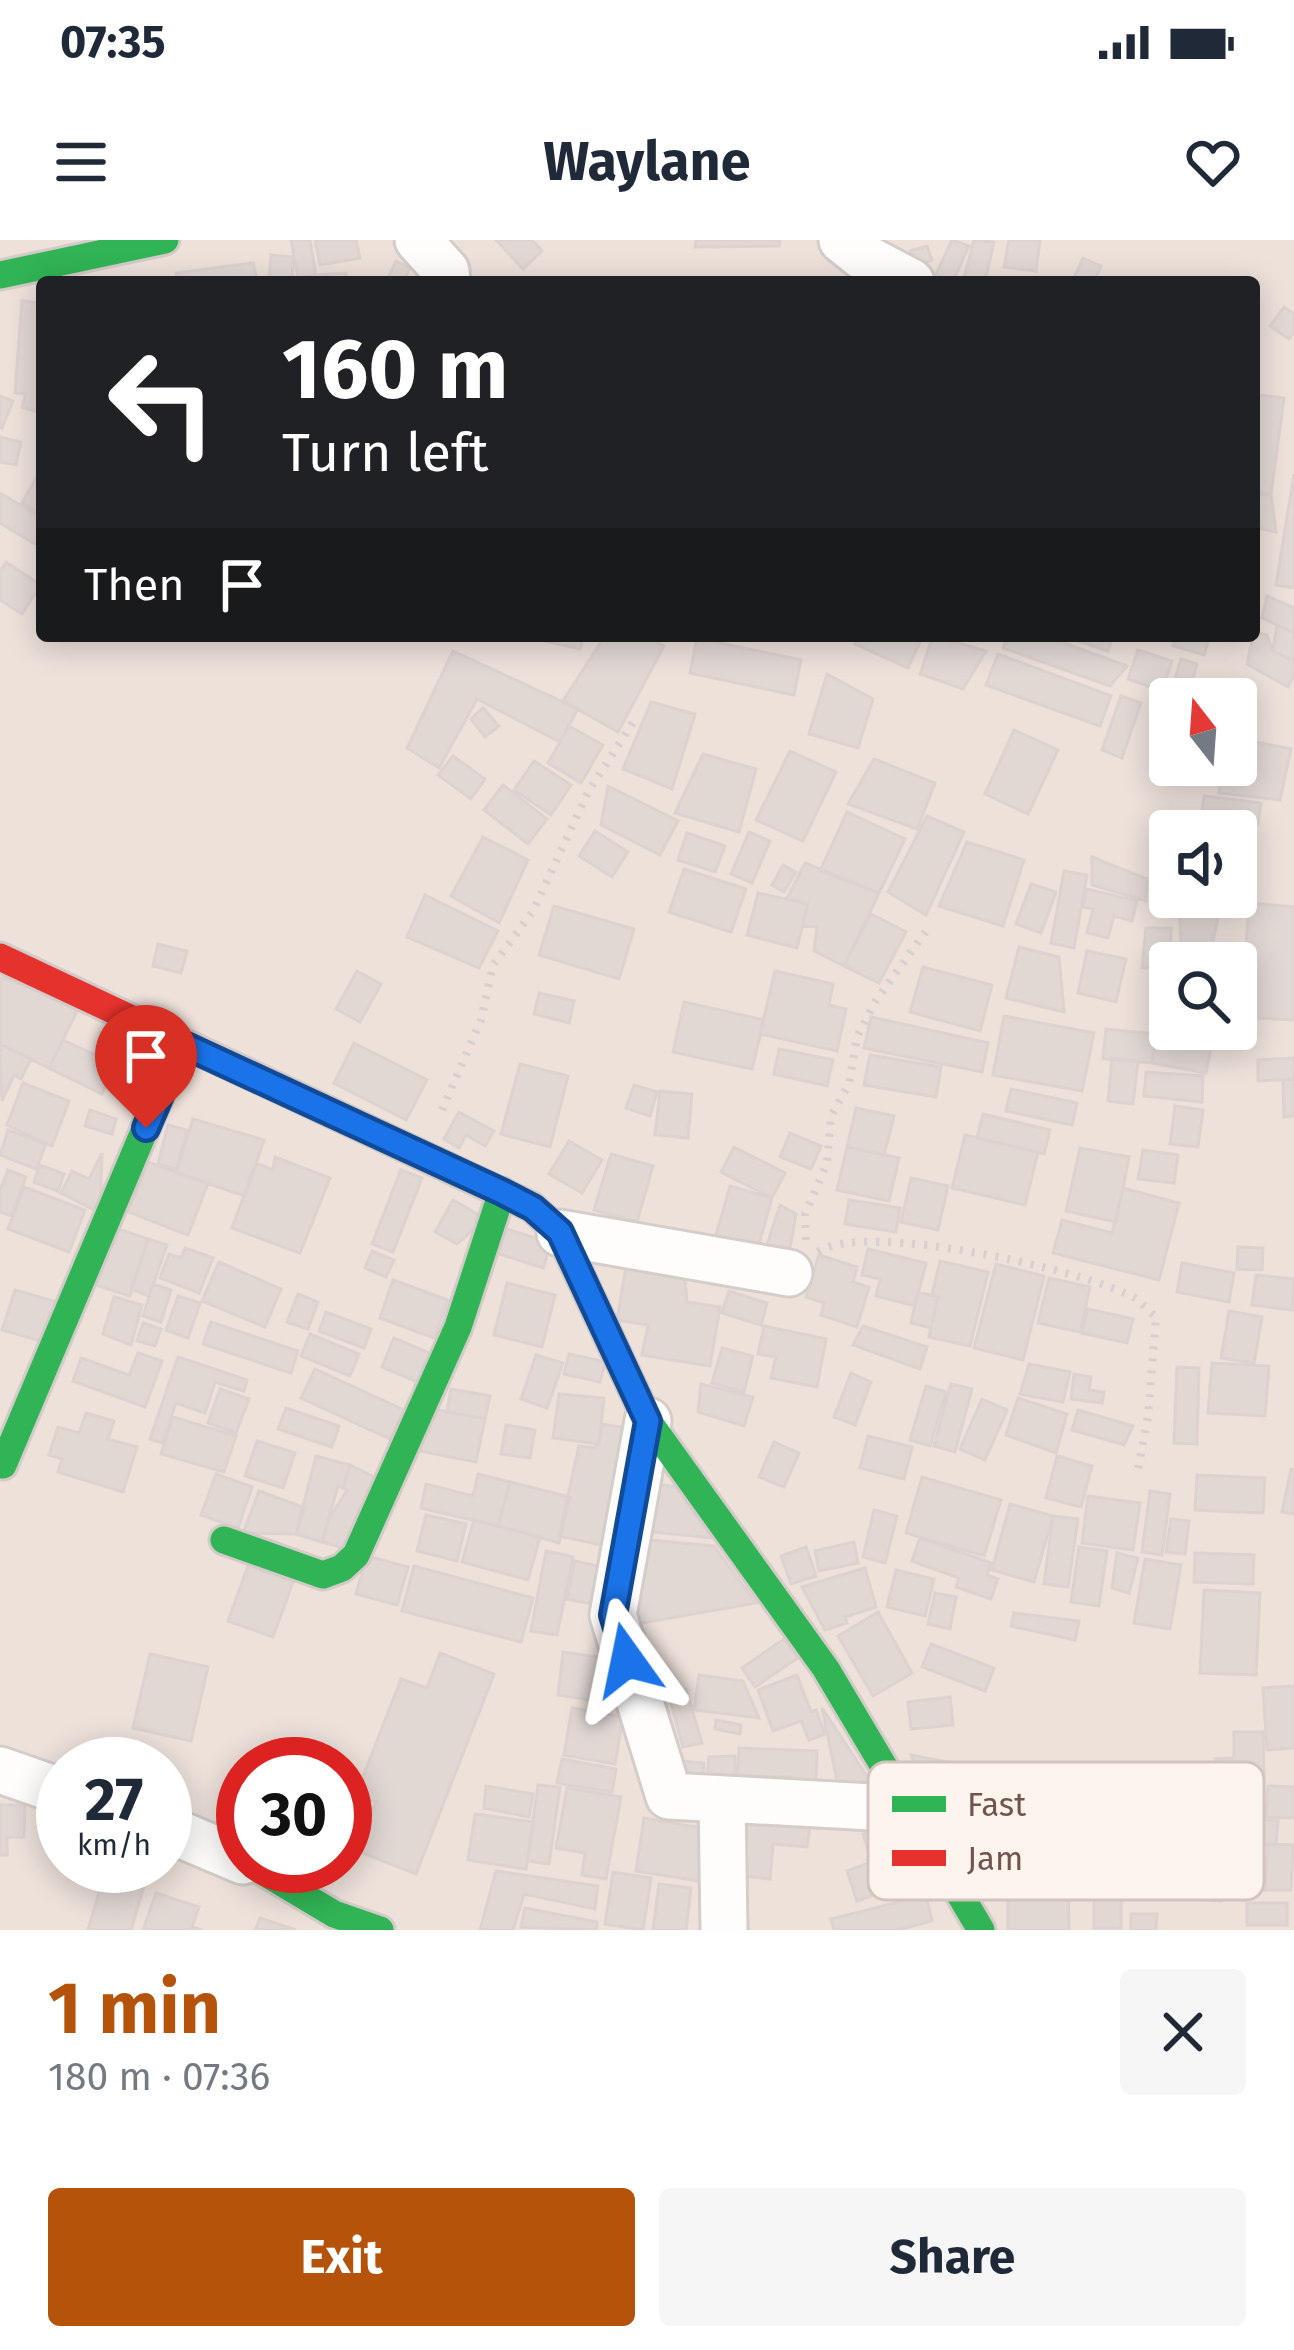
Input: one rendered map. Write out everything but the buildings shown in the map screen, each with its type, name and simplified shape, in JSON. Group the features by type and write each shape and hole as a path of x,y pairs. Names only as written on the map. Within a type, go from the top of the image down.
{"street":[{"path":"0,275 165,240"},
{"path":"418,240 446,276"},
{"path":"842,240 899,276"},
{"path":"0,957 502,1192 533,1208 560,1232 648,1421 826,1669 881,1762"},
{"path":"3,1465 182,1044"},
{"path":"224,1540 323,1576 356,1556 458,1327 502,1192"},
{"path":"560,1232 789,1273"},
{"path":"648,1421 613,1615 669,1796 868,1807"},
{"path":"0,1770 36,1783"},
{"path":"722,1799 724,1930"},
{"path":"299,1893 334,1914 380,1930"},
{"path":"963,1900 981,1930"}],"path":[{"path":"415,1151 448,1101 481,1020 493,965 533,911 588,792 635,719"},
{"path":"926,931 875,1002 857,1037 849,1084 831,1116 827,1163 805,1214 806,1260 826,1246 877,1244 1004,1256 1136,1299 1156,1317 1148,1416 1138,1469"}],"shaded area":[{"path":"0,240 1294,240 1294,1930 0,1930"}],"traffic: fast":[{"path":"0,275 165,240"},
{"path":"3,1465 181,1044"},
{"path":"224,1540 323,1575 342,1568 356,1555 458,1327 502,1192"},
{"path":"532,1207 560,1233 648,1421 826,1669 881,1762"},
{"path":"299,1893 334,1914 380,1930"},
{"path":"963,1900 981,1930"}],"traffic: jam":[{"path":"0,957 532,1207"}],"route":[{"path":"146,1128 182,1044 502,1192 533,1208 560,1232 648,1421 613,1615 627,1660"}]}
